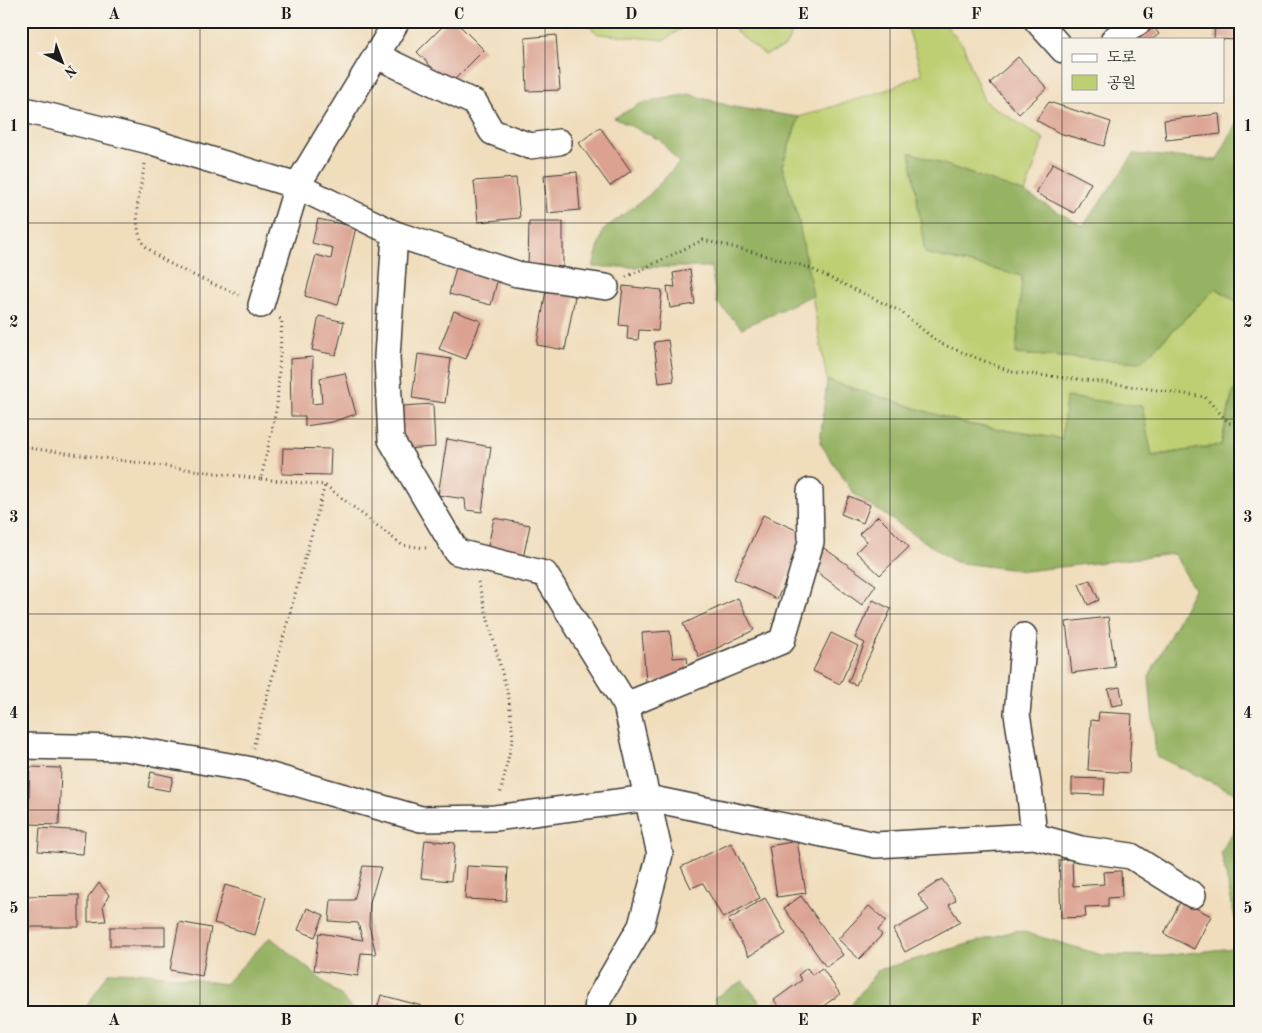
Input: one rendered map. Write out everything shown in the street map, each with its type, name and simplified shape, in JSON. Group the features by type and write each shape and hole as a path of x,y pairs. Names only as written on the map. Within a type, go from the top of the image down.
{"street":[{"path":"261,305 297,186 397,21"},
{"path":"1037,21 1062,49"},
{"path":"1115,38 1140,21"},
{"path":"377,56 475,103 492,132 530,146 559,142"},
{"path":"21,109 149,141 297,186 395,234 517,274 606,287"},
{"path":"395,234 387,357 391,440 457,552 545,574 626,705 660,854 641,926 598,1000 597,1012"},
{"path":"626,705 782,641 811,542 810,491"},
{"path":"1024,636 1017,714 1030,796 1034,836"},
{"path":"21,746 125,748 247,769 421,819 495,818 648,798 876,845 1034,836 1081,850 1131,856 1194,895"}],"path":[{"path":"149,141 137,209 141,240 157,257 261,305 282,320 277,406 261,479"},
{"path":"606,287 703,240 807,267 900,312 939,344 1012,372 1102,382 1205,398 1229,423 1241,426"},
{"path":"21,447 325,486 402,545 457,552 475,571 509,699 513,737 495,818"},
{"path":"247,769 325,486"}],"green space":[{"path":"584,21 692,21 665,40 598,34"},
{"path":"748,21 799,21 785,47 765,55 735,31"},
{"path":"906,21 942,21 963,45 984,101 1044,139 1025,193 911,153 925,253 1023,276 1016,354 1141,362 1216,288 1241,305 1241,381 1232,395 1221,445 1151,456 1142,407 1062,439 966,424 827,380 798,218 782,166 799,117 886,90 922,74"},
{"path":"689,94 733,107 799,117 782,166 798,218 813,295 742,328 717,303 711,267 593,267 603,230 649,195 679,163 660,140 614,118 642,103"},
{"path":"1241,114 1241,305 1216,288 1141,362 1016,354 1022,276 925,253 910,152 1025,193 1083,226 1134,154 1217,160"},
{"path":"827,380 966,424 1062,439 1066,397 1142,406 1152,456 1221,445 1232,395 1241,381 1241,796 1156,756 1149,677 1194,589 1174,554 1025,571 955,562 854,494 820,443"},
{"path":"1241,818 1241,946 1221,852"},
{"path":"1017,930 1102,955 1163,956 1241,947 1241,1012 846,1012 878,970"},
{"path":"270,937 341,996 355,1012 83,1012 109,972 150,973 225,984"},
{"path":"743,981 768,1012 719,1012 714,998"}],"building":[{"path":"448,21 455,21 484,50 449,85 417,52"},
{"path":"1215,21 1241,21 1241,40 1214,38"},
{"path":"1151,24 1159,34 1154,38 1131,38"},
{"path":"556,35 560,90 527,91 525,38"},
{"path":"1018,57 1047,88 1019,114 990,83"},
{"path":"1049,102 1111,122 1104,146 1059,133 1036,120"},
{"path":"1219,114 1221,134 1166,140 1164,120"},
{"path":"600,127 631,171 610,186 579,143"},
{"path":"1053,163 1091,183 1074,213 1036,193"},
{"path":"577,172 580,210 547,213 544,175"},
{"path":"516,178 520,218 478,222 474,181"},
{"path":"318,219 356,227 338,305 305,296 316,255 331,259 333,248 312,243"},
{"path":"529,222 563,222 563,267 528,267"},
{"path":"456,267 498,278 491,305 449,294"},
{"path":"690,270 695,304 670,308 667,286 675,287 673,273"},
{"path":"623,286 662,290 658,331 639,330 638,340 627,339 628,326 619,325"},
{"path":"546,290 575,296 565,350 537,345"},
{"path":"454,311 481,321 466,359 439,349"},
{"path":"319,316 344,322 336,355 312,350"},
{"path":"668,340 674,381 659,383 654,342"},
{"path":"418,354 451,359 445,403 412,398"},
{"path":"313,357 312,404 322,403 320,378 345,373 356,414 332,422 305,426 305,416 291,416 290,359"},
{"path":"433,404 435,447 404,449 402,406"},
{"path":"447,439 491,447 482,512 466,510 465,499 438,495"},
{"path":"283,448 331,449 330,475 282,474"},
{"path":"849,496 870,505 863,523 841,514"},
{"path":"763,515 807,535 777,599 734,579"},
{"path":"878,516 909,547 880,575 856,552 867,541 859,534"},
{"path":"494,518 530,525 523,558 487,551"},
{"path":"824,548 876,585 862,605 810,567"},
{"path":"1090,580 1099,600 1088,605 1079,584"},
{"path":"738,598 754,630 699,657 683,624"},
{"path":"873,600 891,609 856,685 848,682 865,643 855,638"},
{"path":"1108,617 1115,667 1072,673 1066,622"},
{"path":"670,631 673,658 687,657 689,677 646,682 642,633"},
{"path":"831,633 858,646 840,684 813,671"},
{"path":"1120,687 1123,704 1112,706 1108,689"},
{"path":"1099,712 1132,714 1129,773 1088,770 1091,720 1098,721"},
{"path":"30,767 61,768 59,825 28,824"},
{"path":"151,772 173,777 170,791 148,787"},
{"path":"1072,778 1105,779 1104,795 1072,794"},
{"path":"40,828 85,831 83,854 38,851"},
{"path":"425,840 455,843 451,881 421,878"},
{"path":"797,841 806,893 777,897 769,846"},
{"path":"731,843 760,898 723,918 703,883 691,888 681,867"},
{"path":"1072,859 1073,886 1104,884 1103,872 1121,871 1122,897 1108,898 1108,906 1085,907 1086,917 1061,918 1059,860"},
{"path":"363,866 381,867 370,902 369,925 376,954 361,953 358,976 314,970 319,933 363,940 358,923 329,921 331,900 354,900"},
{"path":"467,866 508,868 506,901 465,899"},
{"path":"942,879 956,900 949,905 960,922 905,952 893,930 929,910 918,895"},
{"path":"99,883 109,895 103,906 106,921 88,922 88,898"},
{"path":"225,885 266,897 255,935 214,923"},
{"path":"79,895 79,927 21,927 21,896"},
{"path":"801,896 843,955 826,967 784,908"},
{"path":"765,898 786,934 749,956 728,920"},
{"path":"1181,900 1211,916 1194,949 1164,934"},
{"path":"869,906 886,921 878,930 882,935 859,959 838,939"},
{"path":"307,908 324,915 315,937 298,930"},
{"path":"179,922 211,928 202,976 170,970"},
{"path":"110,927 165,927 165,946 110,946"},
{"path":"807,968 812,975 822,968 840,994 815,1012 783,1012 774,1000 802,980 798,975"},
{"path":"381,995 422,1006 420,1012 376,1012"}]}
